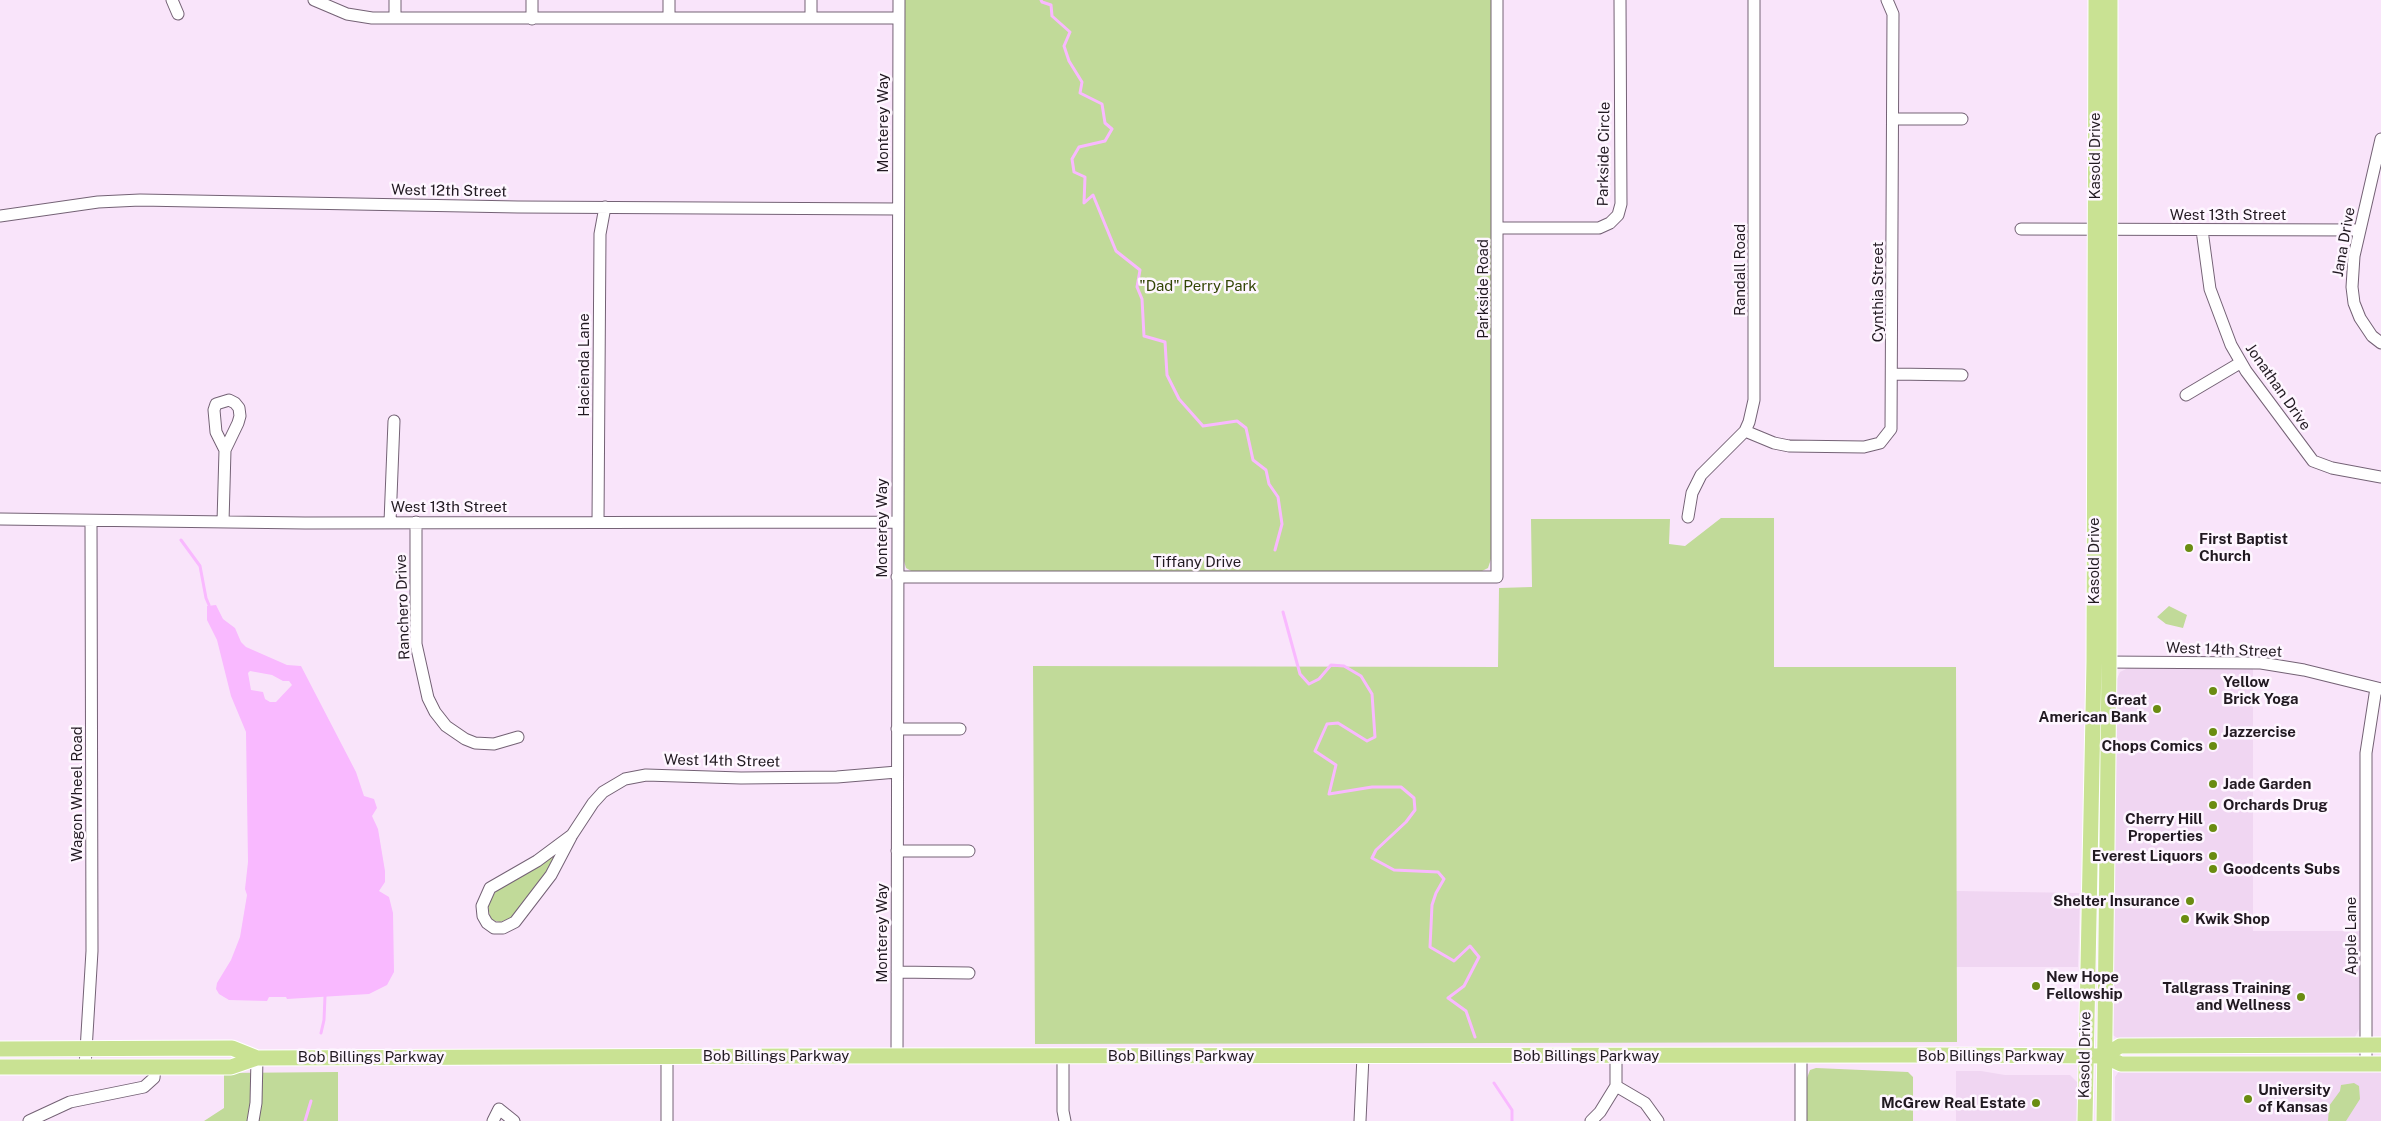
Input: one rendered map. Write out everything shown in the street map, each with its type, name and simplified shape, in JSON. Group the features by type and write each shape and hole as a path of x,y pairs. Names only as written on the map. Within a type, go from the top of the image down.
{"main road":[{"name":"Kasold Drive","path":"2096,0 2103,230"},
{"name":"Kasold Drive","path":"2104,1121 2101,662 2103,230 2110,0"},
{"name":"Kasold Drive","path":"2084,1121 2101,662"},
{"name":"Bob Billings Parkway","path":"2104,1056 2120,1046 2373,1045"},
{"name":"Bob Billings Parkway","path":"0,1049 232,1048 257,1058"},
{"name":"Bob Billings Parkway","path":"0,1067 231,1067 257,1058 897,1056 2104,1056 2121,1064 2373,1064"}],"street":[{"path":"172,0 178,14"},
{"path":"314,0 347,14 372,18 899,18"},
{"path":"395,0 395,18"},
{"path":"532,0 532,19"},
{"path":"669,0 669,18"},
{"path":"811,0 811,18"},
{"name":"Monterey Way","path":"897,1056 899,0"},
{"name":"Parkside Road","path":"1497,0 1497,577"},
{"name":"Parkside Circle","path":"1498,228 1599,228 1610,223 1618,215 1621,204 1620,0"},
{"name":"Randall Road","path":"1688,517 1692,493 1701,475 1715,460 1737,442 1745,431 1753,411 1755,381 1754,0"},
{"name":"Cynthia Street","path":"1745,431 1774,443 1789,446 1873,446 1880,443 1891,429 1893,374 1893,14 1887,0"},
{"path":"1893,119 1962,119"},
{"name":"Jana Drive","path":"2381,138 2352,271 2354,303 2366,327 2381,343"},
{"name":"West 12th Street","path":"0,216 89,203 140,200 605,208 898,209"},
{"name":"Hacienda Lane","path":"598,522 600,234 605,208"},
{"name":"West 13th Street","path":"2021,229 2360,230"},
{"name":"Jonathan Drive","path":"2202,230 2210,289 2240,363 2313,461 2332,468 2381,478"},
{"path":"2186,395 2240,363"},
{"path":"1893,374 1962,375"},
{"path":"390,522 394,421"},
{"path":"224,450 224,522"},
{"name":"West 13th Street","path":"0,520 224,522 898,522"},
{"name":"Wagon Wheel Road","path":"85,1067 85,1049 90,1011 92,951 91,521"},
{"name":"Ranchero Drive","path":"416,522 416,644 428,698 435,712 446,726 465,739 475,743 494,744 518,737"},
{"name":"Tiffany Drive","path":"897,577 1497,577"},
{"name":"West 14th Street","path":"2101,662 2261,663 2304,670 2378,688"},
{"name":"Apple Lane","path":"2373,1064 2366,753 2378,688"},
{"path":"897,729 960,730"},
{"name":"West 14th Street","path":"572,835 537,861 490,888 482,906 483,916 487,923 494,928 503,928 520,918 551,875 572,835 593,804 604,792 625,779 636,776 663,775 741,778 837,777 897,772"},
{"path":"897,851 969,851"},
{"path":"897,972 969,973"},
{"path":"1801,1055 1801,1121"},
{"path":"1063,1056 1063,1110 1065,1121"},
{"path":"1360,1121 1363,1056"},
{"path":"1590,1121 1600,1112 1616,1086 1616,1056"},
{"path":"667,1057 667,1121"},
{"path":"253,1121 256,1103 257,1058"},
{"path":"29,1121 70,1102 144,1087 154,1078 155,1067"},
{"path":"1616,1086 1644,1103 1658,1121"},
{"path":"493,1121 500,1109 514,1121"}],"shaded area":[{"path":"216,605 223,619 235,628 241,642 246,647 287,665 301,666 356,772 364,796 374,799 377,808 372,816 378,829 385,871 385,882 379,891 389,897 393,913 394,972 387,985 369,994 287,999 286,997 269,997 267,1001 229,1000 219,994 216,989 217,983 231,960 240,937 247,895 245,889 248,862 246,732 231,696 217,640 207,620 207,606","holes":["250,671 272,675 283,681 289,681 292,685 276,702 270,702 265,699 263,692 251,690 248,673"]},
{"path":"2128,668 2253,669 2253,931 2360,931 2359,1029 2355,1037 2351,1039 2119,1039 2111,1034 2117,679 2120,672"},
{"path":"1956,891 2080,893 2078,967 1956,967"},
{"name":"University of Kansas","path":"2381,1070 2381,1121 2115,1121 2115,1077 2119,1071"},
{"path":"1956,1071 1981,1071 2005,1075 2070,1075 2078,1083 2079,1121 1956,1121"}],"green space":[{"name":"\"Dad\" Perry Park","path":"905,0 1491,0 1491,559 1488,568 1480,572 913,572 906,568 904,561"},
{"path":"1721,518 1774,518 1774,667 1956,667 1957,1042 1035,1044 1033,666 1498,667 1499,588 1532,587 1531,519 1670,519 1669,544 1685,546"},
{"path":"2169,606 2187,615 2183,628 2166,624 2157,617"},
{"path":"562,844 546,878 511,918 500,922 492,920 488,905 497,889"},
{"path":"1816,1068 1908,1072 1913,1077 1913,1121 1806,1121 1807,1078 1810,1070"},
{"path":"338,1072 338,1121 204,1121 224,1108 224,1073"},
{"path":"2354,1083 2359,1086 2360,1099 2346,1121 2328,1121 2329,1106 2340,1091 2341,1085"}],"waterway":[{"path":"1041,0 1051,5 1052,16 1070,32 1064,46 1069,61 1082,82 1080,93 1102,104 1105,123 1112,129 1105,141 1079,147 1072,159 1074,172 1085,177 1084,203 1093,195 1116,251 1140,270 1137,287 1142,299 1144,336 1165,342 1167,375 1179,399 1203,426 1237,421 1246,428 1253,460 1266,470 1269,484 1278,497 1282,524 1275,550"},
{"path":"181,540 200,566 209,605"},
{"path":"1283,612 1300,674 1309,684 1319,679 1331,665 1344,666 1361,676 1372,694 1375,737 1367,741 1338,723 1327,724 1315,751 1336,765 1329,794 1372,787 1401,787 1414,798 1415,810 1406,822 1376,850 1372,858 1394,870 1438,872 1444,879 1432,905 1430,947 1454,961 1470,946 1479,957 1464,986 1448,998 1466,1011 1475,1037"},
{"path":"321,1033 324,1020 325,996"},
{"path":"1494,1083 1512,1110 1512,1121"},
{"path":"305,1121 311,1101"}],"place":[{"name":"First Baptist Church","path":"2189,548"},
{"name":"Yellow Brick Yoga","path":"2213,691"},
{"name":"Great American Bank","path":"2157,709"},
{"name":"Jazzercise","path":"2213,732"},
{"name":"Chops Comics","path":"2213,746"},
{"name":"Jade Garden","path":"2213,784"},
{"name":"Orchards Drug","path":"2213,805"},
{"name":"Cherry Hill Properties","path":"2213,828"},
{"name":"Everest Liquors","path":"2213,856"},
{"name":"Goodcents Subs","path":"2213,869"},
{"name":"Shelter Insurance","path":"2190,901"},
{"name":"Kwik Shop","path":"2185,919"},
{"name":"New Hope Fellowship","path":"2036,986"},
{"name":"Tallgrass Training and Wellness","path":"2301,997"},
{"name":"University of Kansas","path":"2248,1099"},
{"name":"McGrew Real Estate","path":"2036,1103"}]}
